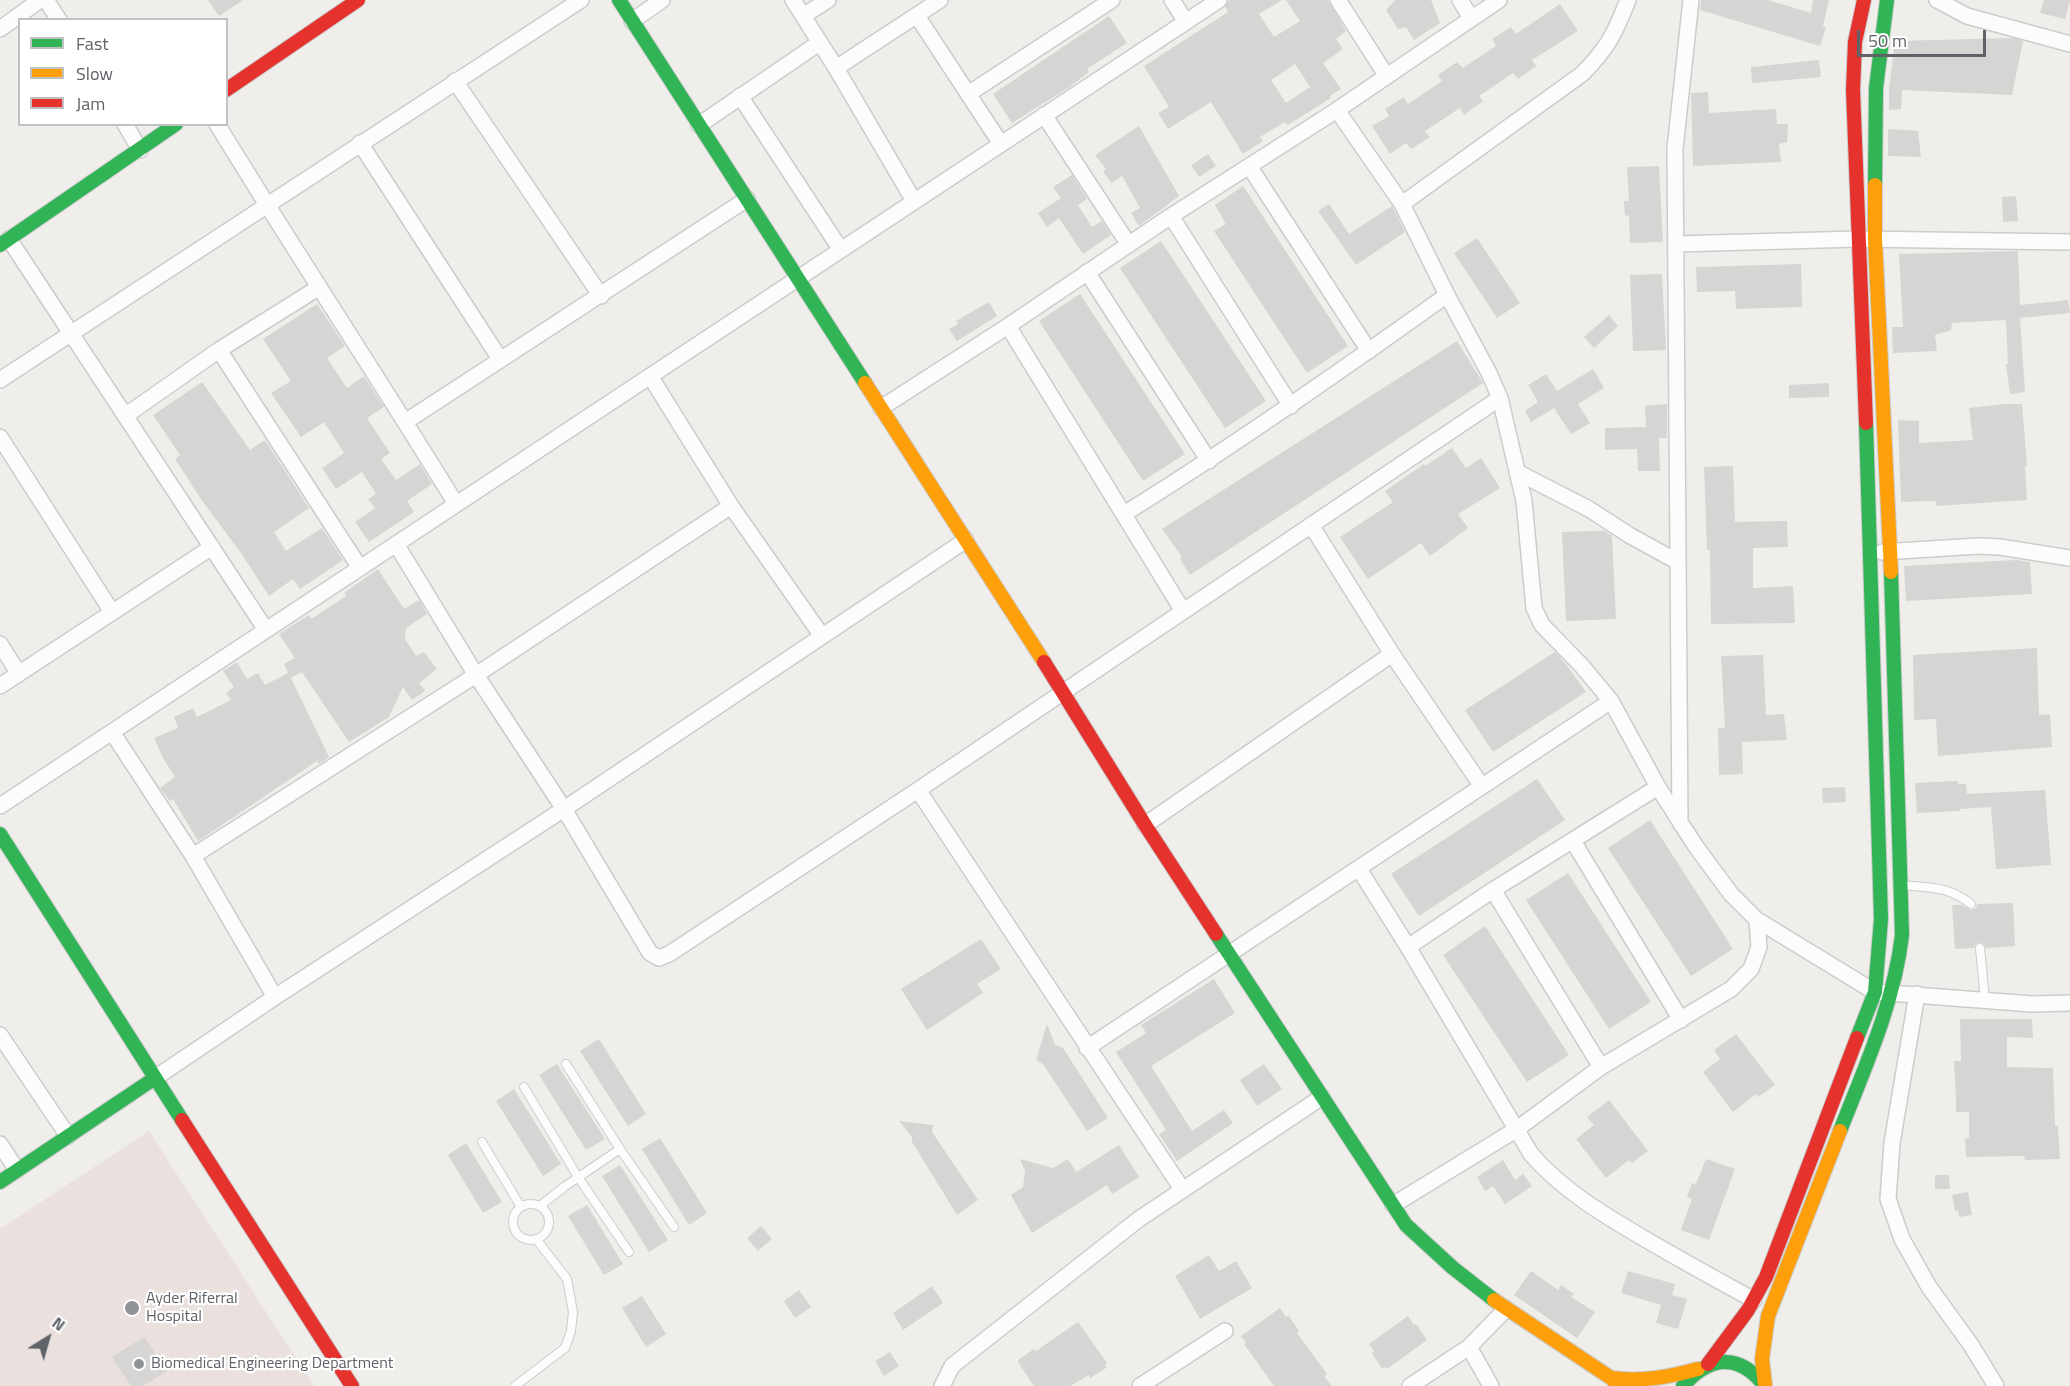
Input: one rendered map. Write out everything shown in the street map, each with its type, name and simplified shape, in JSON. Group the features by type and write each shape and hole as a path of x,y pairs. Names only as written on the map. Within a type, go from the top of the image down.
{"street":[{"path":"0,29 40,0"},
{"path":"46,0 58,18"},
{"path":"228,89 358,0"},
{"path":"0,380 581,0"},
{"path":"619,0 1064,693 1145,825 1406,1225 1449,1266 1505,1310 1615,1382 1650,1381 1730,1361 1740,1364 1759,1376 1765,1386"},
{"path":"632,21 662,0"},
{"path":"793,0 914,201"},
{"path":"803,16 828,0"},
{"path":"836,68 940,0"},
{"path":"968,94 1112,0"},
{"path":"1172,0 1186,22"},
{"path":"0,806 1219,0"},
{"path":"1338,0 1386,75"},
{"path":"1460,0 1471,18"},
{"path":"881,408 1171,216 1337,110 1498,0"},
{"path":"1402,204 1582,74 1613,38 1628,0"},
{"path":"1680,822 1675,149 1691,0"},
{"path":"1683,1386 1703,1367 1754,1300 1773,1261 1875,992 1881,919 1871,553 1853,90 1856,42 1864,0"},
{"path":"1765,1386 1762,1359 1768,1316 1893,993 1902,935 1890,552 1875,239 1876,88 1887,0"},
{"path":"1937,0 1967,16 2070,44"},
{"path":"917,15 1001,144"},
{"path":"699,125 819,43"},
{"path":"455,81 600,296"},
{"path":"1853,90 1876,88"},
{"path":"740,96 841,250"},
{"path":"1337,110 1402,204 1500,398 1524,501 1534,608 1542,625 1582,666 1611,701 1680,822 1720,880 1757,920 1875,992 2032,1004 2070,1004"},
{"path":"1044,116 1129,245"},
{"path":"125,126 140,150"},
{"path":"173,126 4,242 71,334 266,630"},
{"path":"218,126 456,504"},
{"path":"360,143 500,360"},
{"path":"1249,166 1369,351"},
{"path":"405,422 747,199"},
{"path":"1171,216 1291,406"},
{"path":"1676,244 1858,239 2070,242"},
{"path":"1087,272 1209,461"},
{"path":"125,416 219,350 318,288"},
{"path":"1124,514 1291,406 1447,295"},
{"path":"1008,326 1184,611"},
{"path":"219,350 360,568"},
{"path":"650,376 730,506 822,636"},
{"path":"396,544 476,675 564,809 650,952 659,958 669,954 1064,693 1500,398"},
{"path":"0,437 112,612"},
{"path":"1517,472 1589,509 1629,535 1678,562"},
{"path":"193,856 476,675 730,506"},
{"path":"1311,525 1392,654 1481,785"},
{"path":"0,1182 275,997 564,809 966,540"},
{"path":"1871,553 1978,546 2000,547 2070,558"},
{"path":"0,686 212,547"},
{"path":"0,644 19,674"},
{"path":"1874,644 1893,644"},
{"path":"1145,825 1392,654"},
{"path":"1087,1048 1611,701"},
{"path":"112,732 193,856 275,997"},
{"path":"1876,757 1896,755"},
{"path":"1408,948 1493,890 1574,842 1659,787"},
{"path":"918,790 1182,1189"},
{"path":"0,834 351,1386"},
{"path":"1574,842 1681,1020"},
{"path":"1359,869 1531,1154 1547,1172 1605,1215 1754,1300"},
{"path":"1493,890 1601,1067"},
{"path":"1392,1205 1517,1129 1601,1067 1731,989 1752,969 1760,947 1757,920"},
{"path":"1917,994 1892,1143 1888,1199 1902,1239 1929,1287 1971,1345 1996,1386"},
{"path":"0,1035 68,1136"},
{"path":"942,1386 952,1366 1139,1219 1322,1097"},
{"path":"0,1144 17,1170"},
{"path":"1773,1261 1786,1267"},
{"path":"1410,1386 1469,1347 1505,1310"},
{"path":"1140,1386 1225,1331"},
{"path":"1469,1347 1491,1386"}],"lane":[{"path":"1900,885 1946,889 1960,895 1971,904"},
{"path":"1980,948 1985,1000"},
{"path":"567,1064 620,1149 674,1227"},
{"path":"524,1087 578,1177 629,1252"},
{"path":"482,1142 521,1207"},
{"path":"540,1206 620,1149"},
{"path":"530,1204 540,1206 547,1214 549,1224 545,1233 536,1239 526,1239 517,1234 513,1225 514,1215 521,1207 530,1204"},
{"path":"515,1386 564,1348 571,1331 573,1312 567,1279 536,1239"}],"shaded area":[{"name":"Ayder Riferral Hospital","path":"149,1131 314,1386 0,1386 0,1229"}],"building":[{"path":"208,0 243,0 219,16"},
{"path":"1229,0 1282,0 1259,14 1274,37 1300,21 1286,0 1328,0 1346,31 1336,39 1343,49 1323,63 1341,89 1330,96 1331,98 1288,125 1285,122 1260,137 1263,141 1243,154 1211,102 1168,129 1158,113 1169,107 1144,66 1228,12 1225,7","holes":["1295,64 1310,87 1286,103 1271,80"]},
{"path":"1395,0 1431,0 1440,23 1414,40 1406,27 1398,29 1386,10"},
{"path":"1701,0 1768,0 1811,13 1813,0 1829,0 1823,26 1826,27 1820,46 1700,10"},
{"path":"2044,0 2070,0 2065,19 2040,13"},
{"path":"1560,4 1578,31 1532,60 1536,66 1518,79 1513,73 1479,96 1483,101 1464,115 1460,108 1425,131 1430,137 1411,149 1406,143 1390,154 1372,126 1389,116 1385,109 1404,97 1408,104 1442,81 1438,75 1457,62 1463,68 1496,46 1492,39 1511,27 1516,34"},
{"path":"1109,16 1127,43 1087,69 1089,72 1068,88 1012,123 993,94"},
{"path":"2013,38 2023,41 2012,95 1902,90 1901,109 1889,110 1889,89 1895,41"},
{"path":"1819,60 1821,77 1752,83 1751,67"},
{"path":"1708,92 1709,113 1776,109 1777,124 1788,124 1787,142 1779,144 1781,162 1693,166 1691,93"},
{"path":"1139,126 1179,196 1139,226 1131,213 1140,208 1122,176 1112,183 1103,172 1106,169 1095,155"},
{"path":"1888,129 1918,131 1921,157 1888,156"},
{"path":"1208,154 1216,166 1199,177 1191,165"},
{"path":"1659,166 1663,242 1630,243 1629,215 1625,216 1624,201 1629,201 1627,167"},
{"path":"1072,175 1087,199 1078,205 1092,227 1102,221 1111,235 1083,254 1059,218 1047,227 1038,213 1061,198 1053,187"},
{"path":"1243,186 1348,346 1307,373 1214,231 1226,224 1215,205"},
{"path":"2016,196 2018,221 2003,222 2002,197"},
{"path":"1329,204 1349,234 1392,206 1405,232 1356,265 1318,211"},
{"path":"1477,238 1520,303 1497,318 1454,253"},
{"path":"1161,241 1266,401 1225,428 1120,268"},
{"path":"2018,251 2020,305 2068,300 2070,313 2020,318 2025,392 2010,394 2006,364 2008,364 2006,320 1952,323 1951,330 1935,335 1937,351 1893,353 1892,327 1903,327 1899,254"},
{"path":"1801,264 1802,307 1736,309 1735,291 1697,292 1696,267"},
{"path":"1662,274 1666,350 1633,351 1630,275"},
{"path":"1080,294 1185,454 1143,481 1039,321"},
{"path":"989,302 997,316 957,341 949,329 958,324 956,321"},
{"path":"317,304 345,346 327,358 347,388 364,376 384,407 367,418 390,453 381,459 396,480 420,464 432,484 407,501 414,512 369,542 355,522 375,508 368,499 376,494 362,472 336,489 322,468 344,453 324,422 301,437 271,393 291,381 263,339"},
{"path":"1609,315 1618,326 1594,348 1584,337"},
{"path":"1457,341 1483,383 1190,575 1180,559 1182,557 1162,529"},
{"path":"1593,369 1604,388 1578,404 1590,423 1571,434 1554,408 1531,422 1525,411 1538,402 1528,385 1546,374 1557,391"},
{"path":"202,382 250,450 265,440 309,508 274,532 286,551 322,528 343,560 300,589 293,579 269,596 175,459 180,455 153,415"},
{"path":"1829,383 1829,397 1789,398 1789,385"},
{"path":"1667,404 1667,438 1659,438 1660,471 1638,471 1637,449 1605,450 1605,428 1646,427 1645,406"},
{"path":"2022,404 2027,500 1936,506 1936,501 1901,502 1898,420 1919,421 1919,443 1973,440 1969,408"},
{"path":"1452,448 1466,468 1481,458 1500,488 1458,514 1468,528 1430,556 1421,543 1368,579 1340,537 1393,502 1385,491"},
{"path":"1733,466 1735,522 1787,521 1788,547 1753,548 1753,588 1793,586 1795,623 1711,624 1710,550 1707,550 1704,467"},
{"path":"1604,531 1612,536 1616,619 1566,621 1562,532"},
{"path":"2017,560 2030,562 2032,594 1906,601 1904,566"},
{"path":"378,569 404,609 419,600 427,614 406,628 405,639 416,656 424,652 437,669 419,683 425,691 412,700 403,687 389,717 349,742 302,672 291,678 329,757 319,764 317,761 198,841 173,799 170,801 160,788 175,777 154,738 178,728 174,717 193,708 197,717 231,700 226,693 234,687 223,671 237,662 247,679 258,673 265,685 288,673 284,664 295,658 279,634 309,615 311,619 346,596 344,593"},
{"path":"2037,648 2039,715 2050,714 2052,747 1938,756 1936,719 1914,720 1913,655"},
{"path":"1555,652 1586,692 1493,752 1465,710"},
{"path":"1763,655 1766,715 1784,714 1787,740 1742,742 1743,774 1719,775 1718,728 1725,728 1721,656"},
{"path":"1537,779 1565,820 1419,916 1391,874"},
{"path":"1958,781 1958,784 1966,784 1967,794 2045,790 2051,865 1996,869 1991,807 1917,813 1915,783"},
{"path":"1845,787 1846,802 1823,803 1822,788"},
{"path":"1650,820 1733,949 1691,976 1608,848"},
{"path":"1568,873 1651,1002 1609,1029 1526,900"},
{"path":"2013,903 2015,946 1986,948 1980,942 1974,948 1955,949 1952,905 1962,905 1971,910 1976,908 1977,904"},
{"path":"1485,926 1569,1055 1527,1082 1443,955"},
{"path":"981,939 1001,969 977,984 983,993 927,1030 901,989"},
{"path":"1214,979 1235,1013 1151,1066 1192,1131 1224,1110 1233,1123 1177,1161 1159,1134 1166,1130 1116,1052 1146,1033 1141,1025"},
{"path":"1960,1019 2032,1019 2033,1038 2007,1037 2007,1067 2053,1068 2055,1126 2058,1126 2060,1159 2025,1160 2024,1156 1966,1157 1965,1139 1969,1138 1969,1112 1956,1112 1954,1061 1961,1061"},
{"path":"1047,1024 1055,1045 1063,1048 1108,1118 1087,1131 1043,1064 1036,1060"},
{"path":"1736,1034 1775,1085 1758,1097 1756,1094 1733,1112 1703,1072 1720,1059 1714,1050"},
{"path":"599,1039 646,1114 628,1126 580,1051"},
{"path":"557,1064 605,1139 586,1150 539,1075"},
{"path":"1264,1064 1282,1089 1257,1106 1240,1080"},
{"path":"514,1089 561,1164 543,1176 496,1101"},
{"path":"1609,1100 1648,1151 1632,1163 1629,1160 1606,1178 1576,1139 1594,1125 1587,1117"},
{"path":"899,1121 933,1125 932,1132 978,1200 957,1215 912,1142 912,1137"},
{"path":"660,1138 707,1213 689,1225 642,1149"},
{"path":"466,1143 502,1202 483,1213 448,1155"},
{"path":"1119,1145 1139,1177 1112,1194 1107,1185 1032,1233 1011,1195 1023,1187 1025,1171 1020,1159 1053,1168 1068,1159 1076,1172"},
{"path":"1706,1159 1735,1169 1709,1240 1681,1230 1692,1199 1687,1197 1692,1183 1696,1184"},
{"path":"1503,1160 1515,1180 1523,1174 1532,1186 1505,1204 1493,1186 1485,1191 1477,1177"},
{"path":"620,1165 668,1240 649,1252 602,1176"},
{"path":"1935,1175 1949,1175 1950,1189 1935,1189"},
{"path":"1968,1192 1972,1215 1959,1217 1958,1210 1955,1211 1952,1195"},
{"path":"587,1205 623,1264 604,1275 568,1216"},
{"path":"761,1226 772,1239 758,1251 747,1238"},
{"path":"1209,1255 1219,1271 1236,1261 1252,1288 1200,1319 1175,1276"},
{"path":"1531,1271 1558,1290 1561,1285 1574,1294 1571,1297 1595,1312 1577,1338 1514,1295"},
{"path":"1628,1271 1675,1284 1672,1295 1687,1299 1678,1329 1656,1323 1661,1305 1621,1293"},
{"path":"932,1286 943,1303 903,1330 893,1313"},
{"path":"799,1290 811,1307 795,1318 784,1301"},
{"path":"642,1296 666,1334 646,1347 622,1308"},
{"path":"1280,1308 1299,1331 1297,1333 1327,1374 1324,1376 1332,1386 1274,1386 1244,1344 1246,1342 1241,1336"},
{"path":"1408,1316 1427,1340 1387,1369 1385,1367 1382,1369 1369,1344"},
{"path":"1078,1322 1107,1363 1106,1368 1070,1386 1034,1386 1018,1360 1034,1349 1036,1351"},
{"name":"Biomedical Engineering Department","path":"144,1337 167,1371 143,1386 131,1386 112,1357"},
{"path":"890,1352 899,1366 884,1376 875,1361"}],"traffic: fast":[{"path":"619,0 865,383"},
{"path":"1875,185 1876,88 1887,0"},
{"path":"0,245 173,126"},
{"path":"1857,1038 1875,992 1881,919 1866,423"},
{"path":"1840,1131 1885,1010 1898,961 1902,935 1891,572"},
{"path":"0,834 182,1120"},
{"path":"1216,934 1406,1225 1453,1268 1494,1300"},
{"path":"0,1182 155,1078"},
{"path":"1683,1386 1704,1368 1724,1362 1735,1363 1745,1368 1765,1386"}],"traffic: slow":[{"path":"1875,185 1875,239 1891,572"},
{"path":"865,383 1044,662"},
{"path":"1765,1385 1762,1359 1768,1316 1840,1131"},
{"path":"1494,1300 1620,1386"},
{"path":"1611,1378 1655,1378 1698,1369"}],"traffic: jam":[{"path":"228,89 358,0"},
{"path":"1864,0 1855,42 1853,90 1866,423"},
{"path":"1044,662 1216,934"},
{"path":"1708,1364 1748,1310 1766,1277 1857,1038"},
{"path":"182,1120 352,1386"}],"place":[{"name":"Ayder Riferral Hospital","path":"132,1308"},
{"name":"Biomedical Engineering Department","path":"139,1364"}]}
